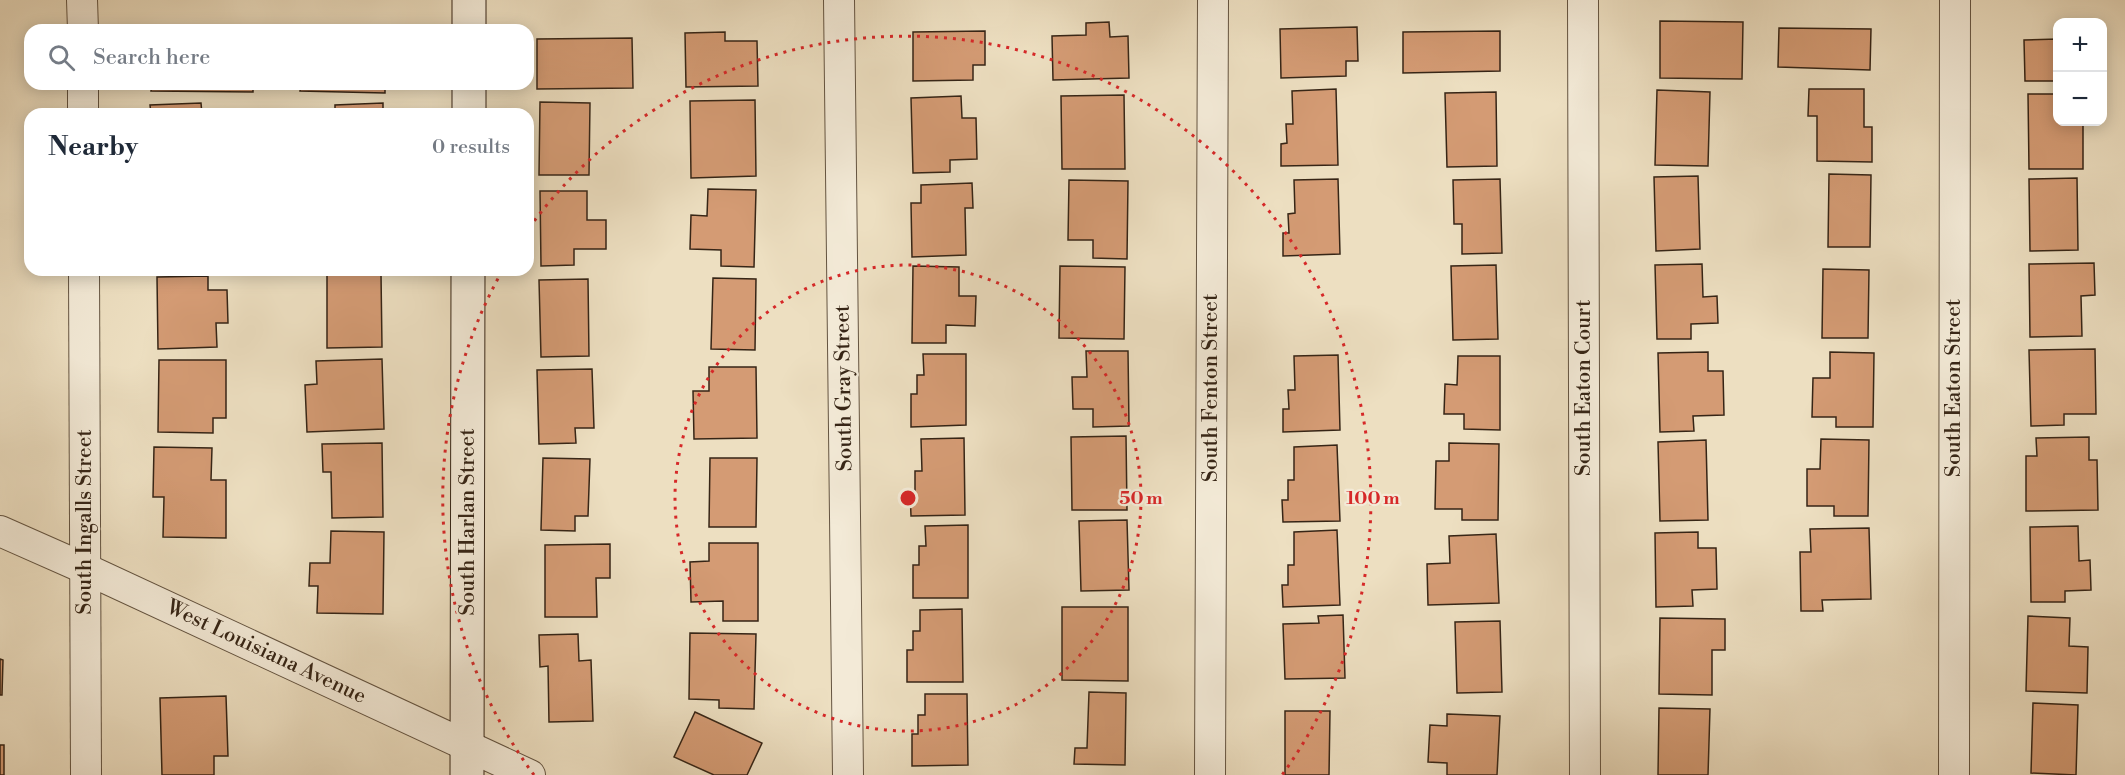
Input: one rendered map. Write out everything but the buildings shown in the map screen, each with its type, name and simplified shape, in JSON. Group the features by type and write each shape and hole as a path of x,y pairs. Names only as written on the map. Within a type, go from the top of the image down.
{"street":[{"path":"82,0 83,24"},
{"path":"469,0 469,24"},
{"name":"South Gray Street","path":"839,0 848,775"},
{"name":"South Fenton Street","path":"1210,775 1213,0"},
{"name":"South Eaton Court","path":"1583,0 1585,775"},
{"name":"South Eaton Street","path":"1954,0 1954,775"},
{"path":"83,90 83,108"},
{"path":"469,90 469,108"},
{"name":"South Ingalls Street","path":"84,276 86,775"},
{"name":"South Harlan Street","path":"467,760 468,276"},
{"name":"West Louisiana Avenue","path":"0,531 86,569 467,760 530,775"}]}
